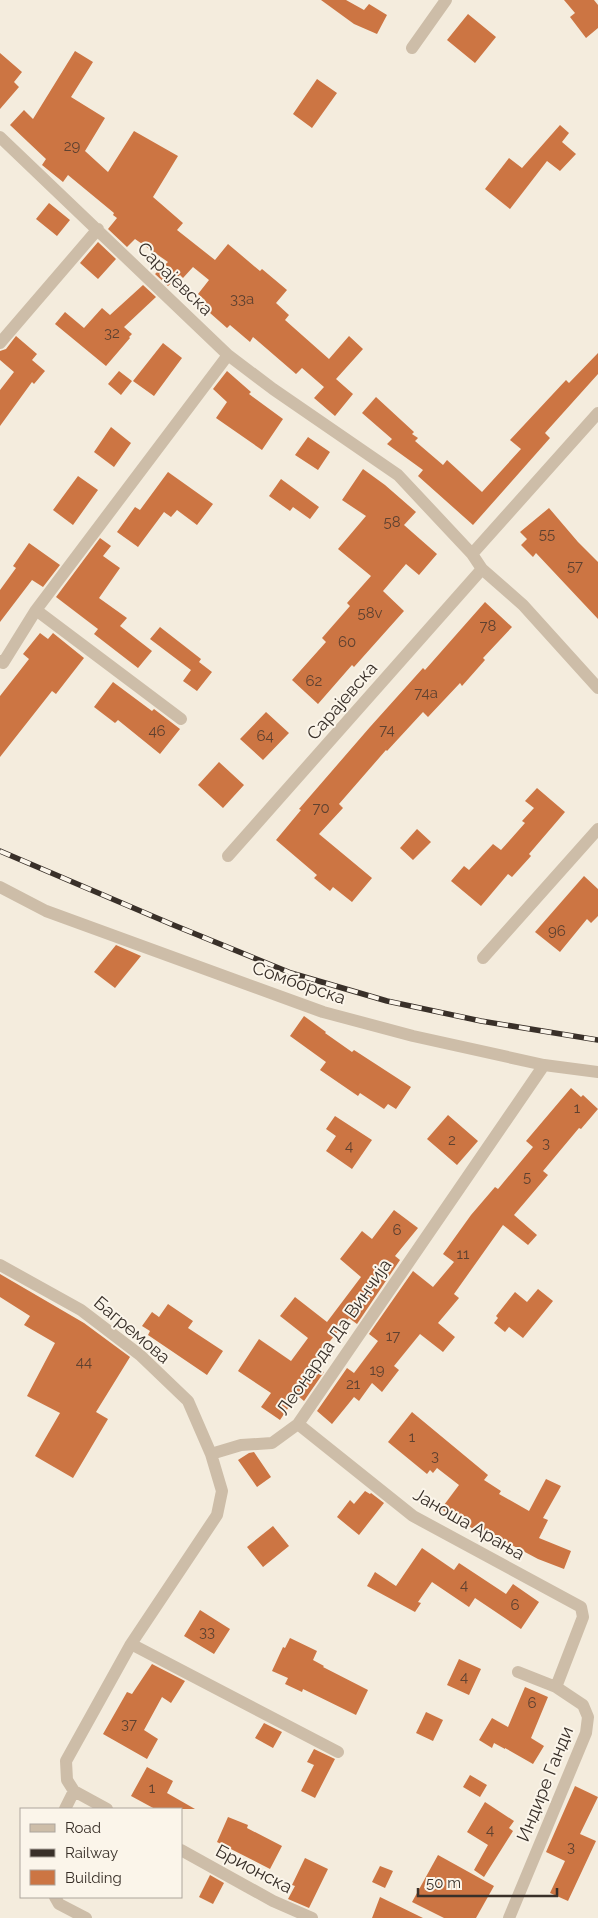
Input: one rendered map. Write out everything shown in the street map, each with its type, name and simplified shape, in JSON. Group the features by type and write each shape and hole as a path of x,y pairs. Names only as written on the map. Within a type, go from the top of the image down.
{"street":[{"path":"412,48 446,0"},
{"name":"Сарајевска","path":"0,137 228,355 273,390 398,475 472,554 482,569 523,605 598,688"},
{"path":"0,343 98,229"},
{"path":"1,662 36,610 228,355"},
{"path":"472,554 598,413"},
{"name":"Сарајевска","path":"228,856 482,569"},
{"path":"36,610 182,719"},
{"path":"483,958 598,829"},
{"name":"Сомборска","path":"0,887 46,911 323,1012 412,1036 544,1065 598,1072"},
{"name":"Леонарда Да Винчија","path":"211,1454 241,1445 272,1443 298,1424 544,1065"},
{"name":"Багремова","path":"0,1265 81,1310 140,1355 188,1401 211,1454"},
{"name":"Јаноша Арања","path":"298,1424 413,1516 581,1607 583,1617 556,1687"},
{"path":"105,1808 74,1791 67,1780 66,1761 131,1644 217,1515 222,1491 211,1454"},
{"path":"131,1644 338,1752"},
{"path":"518,1672 556,1687"},
{"name":"Индире Ганди","path":"509,1918 586,1733 588,1717 583,1705 556,1687"},
{"path":"66,1808 74,1791"},
{"name":"Брионска","path":"182,1851 274,1900 312,1918"},
{"path":"56,1898 59,1904 86,1918"}],"building":[{"path":"321,0 346,0 364,10 369,4 387,15 377,34 354,24"},
{"path":"564,0 594,0 598,5 598,28 586,38 570,17 575,13"},
{"path":"468,14 496,37 475,63 447,40"},
{"path":"75,51 93,62 71,97 105,118 85,151 108,172 134,131 178,156 153,197 183,223 177,230 215,260 228,244 260,271 262,269 287,290 276,303 289,315 285,320 329,359 349,336 363,349 336,379 353,394 335,416 314,398 324,387 302,368 296,374 253,337 250,342 230,325 227,328 201,305 205,300 198,294 209,280 193,267 183,278 180,275 168,286 155,274 168,262 135,239 127,247 108,229 117,218 113,215 114,213 68,175 63,182 42,165 46,159 10,125 24,110 33,119"},
{"path":"0,53 22,72 14,82 19,87 0,109"},
{"path":"317,79 337,93 312,128 293,114"},
{"path":"560,125 569,133 562,142 576,154 560,171 547,161 510,209 485,189 509,158 522,168"},
{"path":"49,203 70,220 57,236 36,219"},
{"path":"98,242 116,259 98,279 80,263"},
{"path":"143,285 156,297 124,327 132,334 106,366 55,324 65,312 84,328 102,308 110,315"},
{"path":"16,336 37,354 32,360 45,371 34,384 32,382 0,426 0,390 14,372 0,360 0,351 6,349"},
{"path":"163,343 182,358 154,396 133,381"},
{"path":"598,353 598,374 545,433 550,438 473,525 418,476 423,470 387,444 392,439 362,413 376,397 414,432 412,434 418,438 415,441 443,465 447,460 482,492 521,449 510,440 566,380 569,383"},
{"path":"119,371 132,381 121,395 108,384"},
{"path":"227,371 251,392 249,394 283,419 262,450 216,418 227,402 213,389"},
{"path":"111,427 131,443 114,467 94,452"},
{"path":"308,437 330,452 318,470 295,455"},
{"path":"363,469 416,512 404,525 437,554 419,575 406,564 383,591 404,611 354,667 352,665 318,704 292,680 326,642 322,638 350,606 347,603 371,576 338,549 366,516 342,500"},
{"path":"168,472 213,504 197,525 177,510 171,517 164,512 138,547 117,532 135,507 140,510"},
{"path":"78,476 98,490 73,525 53,510"},
{"path":"281,479 319,507 310,519 293,507 290,511 269,496"},
{"path":"549,508 598,562 598,619 536,553 533,557 521,545 527,539 520,532"},
{"path":"100,538 111,546 103,556 120,568 99,598 127,618 120,626 152,651 138,668 94,634 98,629 56,597"},
{"path":"29,543 60,565 43,587 32,580 0,622 0,590 16,568 13,566"},
{"path":"485,602 512,627 483,658 485,660 462,686 460,683 428,717 423,712 386,750 339,804 343,808 319,834 372,878 352,902 333,887 330,891 314,878 317,875 276,840 301,810 299,809 370,727 423,668 425,670"},
{"path":"160,627 201,659 199,662 212,672 197,691 183,681 191,670 150,639"},
{"path":"40,633 48,639 53,633 84,658 56,694 52,691 0,757 0,696 29,659 23,654"},
{"path":"113,682 180,729 160,754 118,720 115,723 94,707"},
{"path":"266,712 289,733 263,760 240,739"},
{"path":"219,762 244,785 223,808 198,785"},
{"path":"537,788 565,812 529,854 531,856 512,877 508,874 481,906 451,881 464,866 469,870 493,844 501,850 525,823 522,821 534,808 525,801"},
{"path":"417,829 431,842 413,860 400,848"},
{"path":"584,876 598,889 598,916 591,923 587,919 560,952 535,932"},
{"path":"116,945 141,956 115,988 94,972"},
{"path":"304,1016 352,1052 354,1050 411,1087 396,1109 388,1104 384,1109 360,1093 358,1096 320,1070 326,1062 290,1036"},
{"path":"571,1088 581,1097 583,1095 598,1109 581,1129 579,1128 543,1171 548,1175 514,1215 537,1235 528,1245 503,1225 454,1294 459,1298 438,1323 455,1337 443,1352 420,1334 394,1366 399,1370 382,1392 372,1383 359,1401 354,1397 332,1424 317,1411 347,1368 354,1373 378,1341 369,1334 413,1271 433,1287 454,1262 443,1254 471,1215 495,1187 498,1189 533,1147 526,1141"},
{"path":"448,1115 478,1141 457,1165 427,1139"},
{"path":"335,1116 372,1140 352,1169 326,1151 336,1136 326,1129"},
{"path":"394,1210 418,1228 395,1256 400,1260 357,1324 349,1318 312,1363 324,1372 304,1401 297,1395 280,1420 261,1407 271,1393 238,1371 259,1339 291,1361 308,1338 280,1316 295,1297 327,1322 361,1277 340,1259 362,1231 372,1239"},
{"path":"0,1274 84,1323 130,1357 96,1412 108,1419 73,1478 35,1456 60,1413 27,1396 55,1343 24,1325 30,1316 0,1297"},
{"path":"538,1289 553,1301 523,1338 509,1327 505,1332 494,1323 498,1318 496,1316 515,1292 527,1302"},
{"path":"168,1304 193,1321 188,1328 223,1351 207,1375 148,1335 150,1331 142,1326 152,1312 159,1317"},
{"path":"412,1412 488,1475 484,1480 501,1491 499,1494 529,1511 546,1479 561,1486 543,1518 548,1520 539,1538 571,1551 564,1569 538,1559 478,1527 475,1530 441,1509 459,1485 437,1468 433,1473 430,1470 427,1474 388,1442"},
{"path":"254,1452 271,1477 257,1487 238,1460"},
{"path":"365,1491 371,1493 384,1503 359,1535 337,1517 350,1500 354,1504"},
{"path":"273,1526 289,1546 263,1567 247,1547"},
{"path":"422,1548 454,1570 459,1563 506,1594 513,1584 539,1602 521,1629 475,1598 469,1607 432,1582 418,1602 421,1603 415,1612 367,1586 375,1572 396,1586"},
{"path":"200,1610 230,1629 214,1654 184,1636"},
{"path":"290,1638 317,1651 313,1660 323,1667 368,1690 356,1715 303,1689 302,1692 285,1684 288,1678 272,1671 283,1647 285,1648"},
{"path":"459,1659 481,1669 469,1695 447,1685"},
{"path":"152,1664 185,1681 171,1703 162,1697 144,1730 158,1739 147,1759 103,1734 127,1692 132,1694"},
{"path":"525,1687 548,1697 531,1738 544,1746 533,1764 494,1743 492,1748 479,1740 492,1718 508,1727"},
{"path":"426,1712 443,1720 433,1741 416,1733"},
{"path":"264,1723 282,1732 273,1748 255,1738"},
{"path":"314,1749 335,1759 315,1798 301,1791 314,1765 307,1762"},
{"path":"147,1767 173,1781 167,1793 195,1809 153,1808 131,1796"},
{"path":"470,1775 487,1785 480,1797 463,1787"},
{"path":"575,1786 598,1797 580,1834 596,1841 568,1901 550,1893 565,1861 546,1852"},
{"path":"485,1802 514,1821 509,1828 513,1831 484,1877 474,1870 488,1845 467,1832"},
{"path":"228,1817 248,1825 247,1828 282,1846 270,1869 217,1842"},
{"path":"438,1855 494,1886 476,1918 444,1918 412,1902"},
{"path":"305,1858 328,1869 309,1908 288,1899 295,1886 292,1885"},
{"path":"380,1866 393,1871 385,1888 372,1882"},
{"path":"210,1875 224,1883 213,1904 199,1897"},
{"path":"380,1897 423,1918 372,1918"}],"railway":[{"path":"0,851 291,973 387,1001 481,1021 598,1040"}]}
